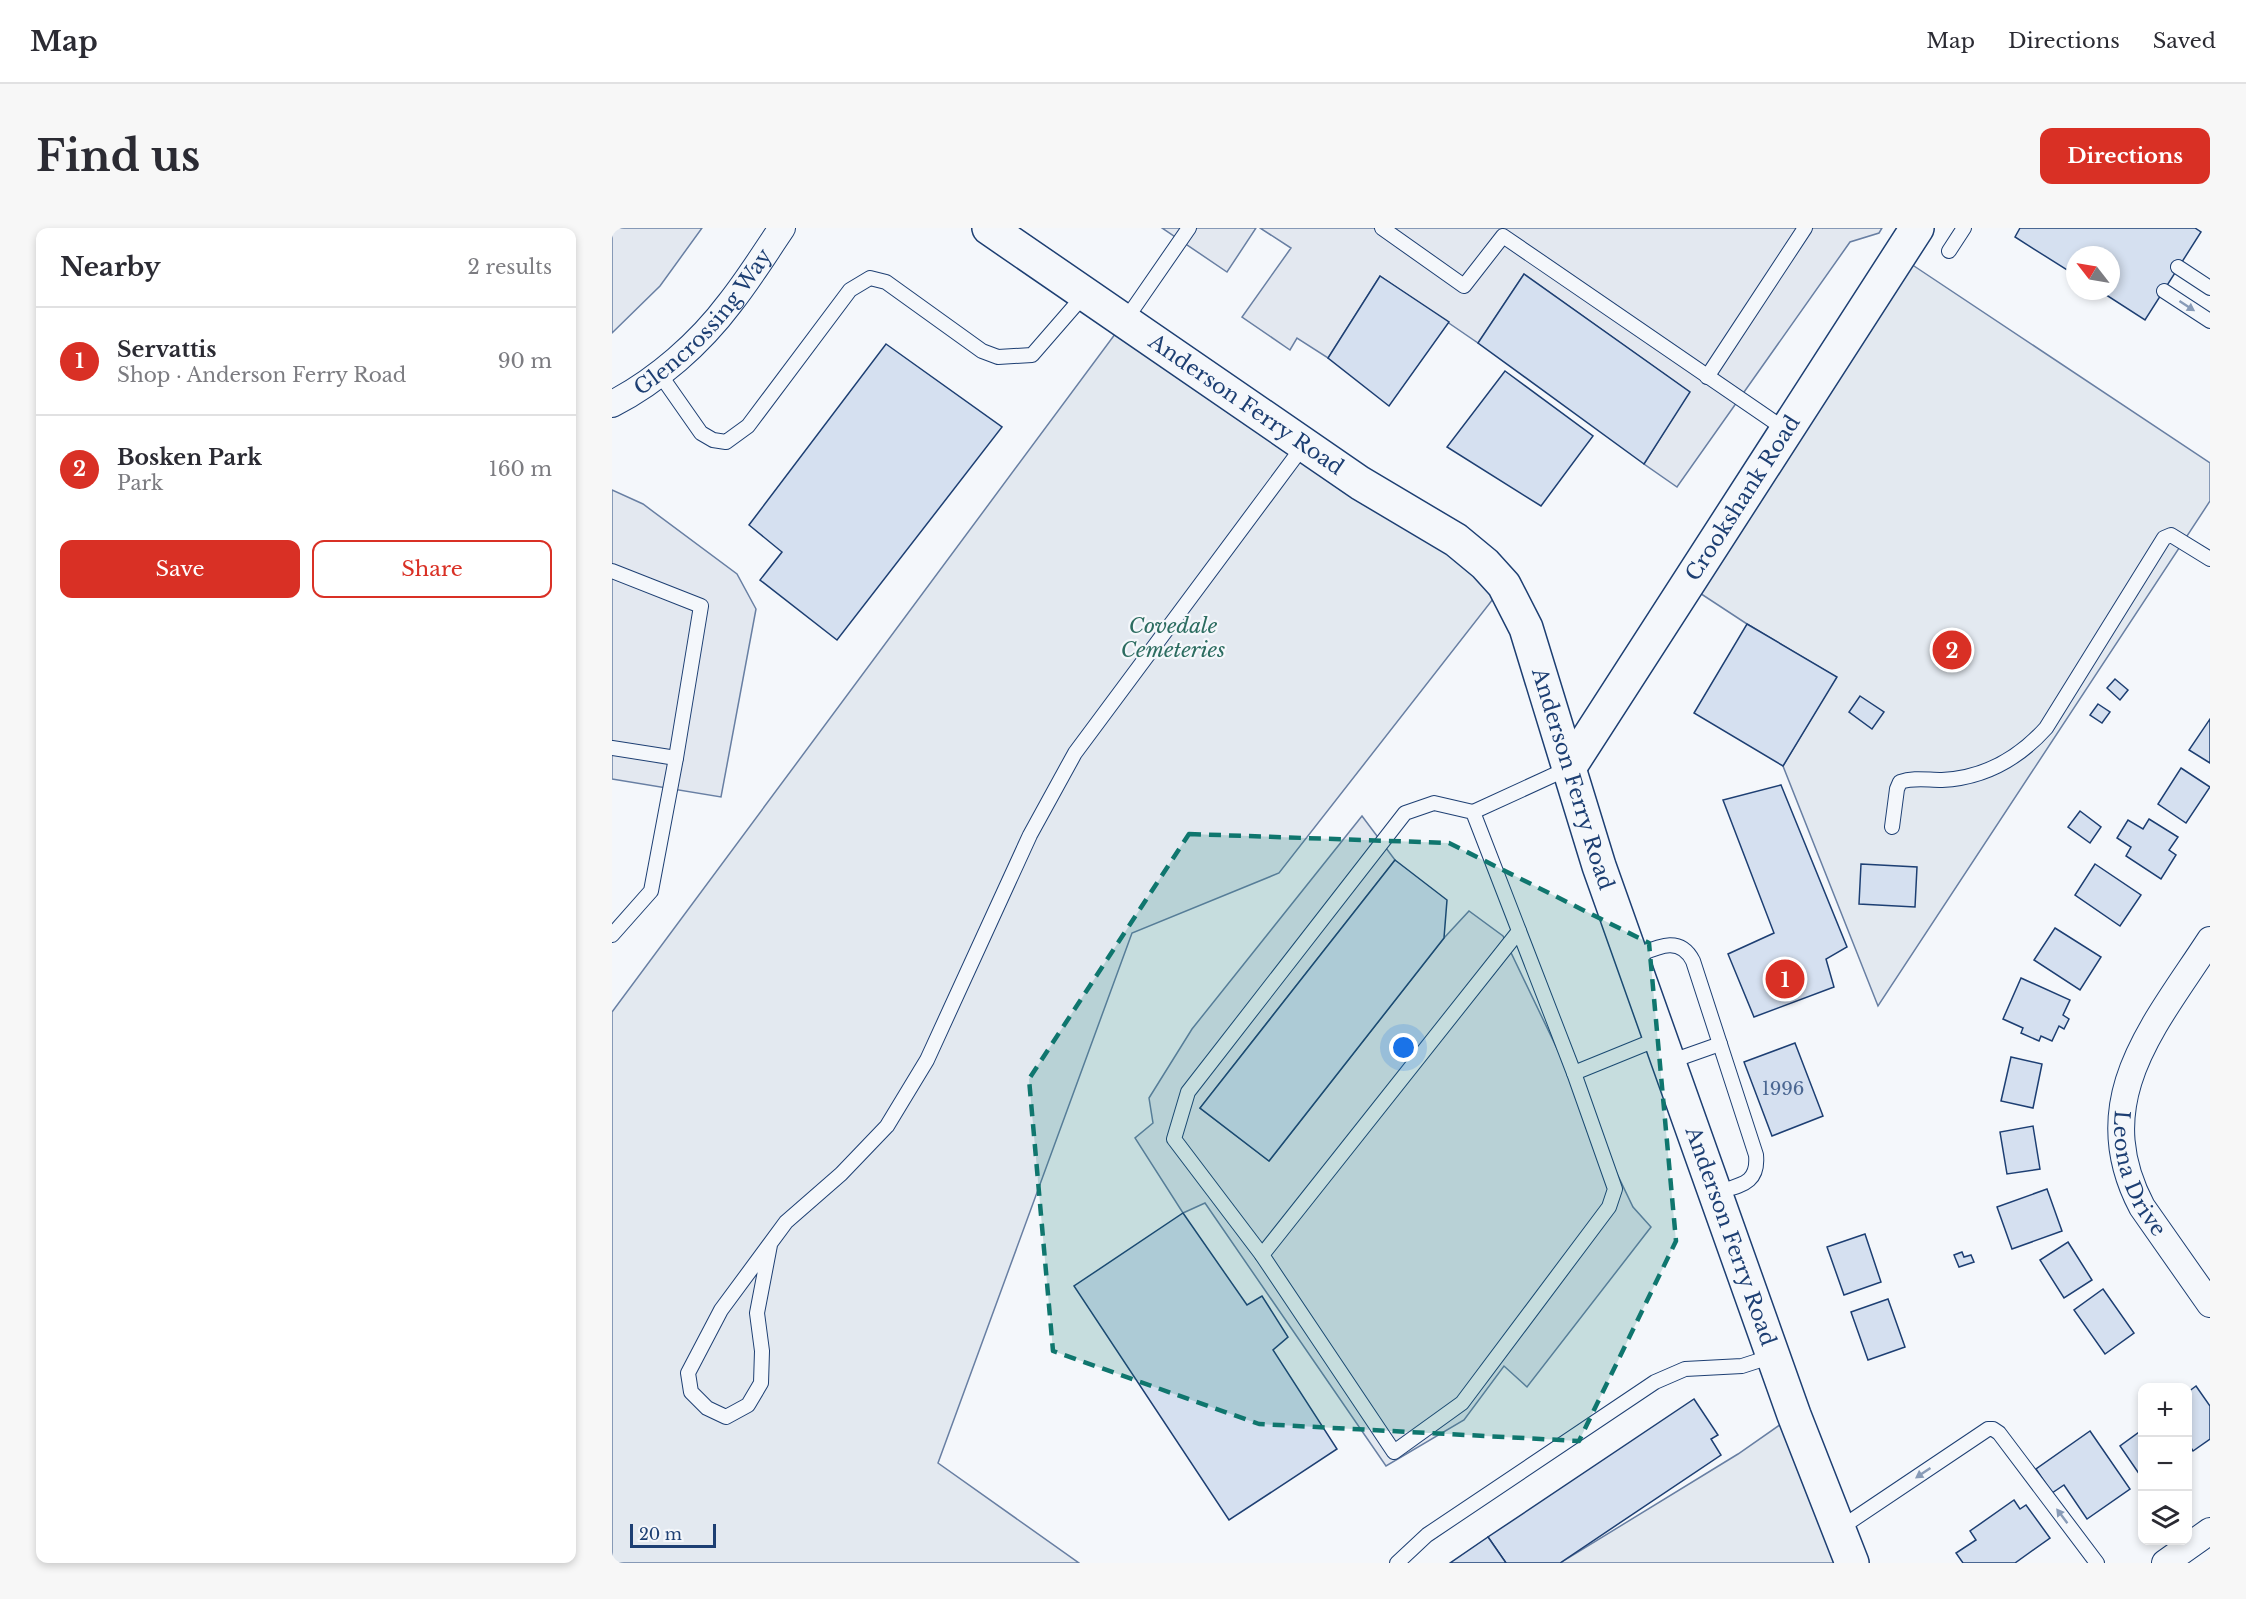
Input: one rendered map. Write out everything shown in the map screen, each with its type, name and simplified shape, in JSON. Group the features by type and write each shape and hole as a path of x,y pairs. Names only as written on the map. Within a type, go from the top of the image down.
{"street":[{"name":"Glencrossing Way","path":"612,404 659,373 694,344 729,305 782,228"},
{"name":"Anderson Ferry Road","path":"989,228 1360,483 1456,540 1485,564 1504,585 1526,628 1599,866 1631,958 1773,1356 1852,1563"},
{"name":"Crookshank Road","path":"1569,768 1909,234"},
{"name":"Leona Drive","path":"2210,940 2144,1041 2131,1069 2123,1099 2121,1138 2124,1165 2142,1208 2210,1304"},
{"path":"2165,1563 2210,1531"}],"lane":[{"path":"1124,322 1189,228"},
{"path":"1382,228 1464,286 1503,236 1786,430"},
{"path":"1707,377 1805,228"},
{"path":"1949,251 1964,228"},
{"path":"2178,267 2210,288"},
{"path":"659,373 701,433 713,440 726,442 748,426 850,290 870,278 886,282 982,351 998,357 1032,355 1085,294"},
{"path":"2164,291 2210,321"},
{"path":"770,1245 757,1313 762,1351 761,1383 748,1405 726,1417 707,1408 691,1392 688,1373 722,1310 786,1222 841,1174 887,1126 927,1059 1030,835 1075,753 1304,444"},
{"path":"1892,827 1900,782 1910,779 1941,780 1982,774 2002,765 2039,736 2164,538 2171,535 2210,559"},
{"path":"612,571 701,606 651,891 612,935"},
{"path":"612,748 676,758"},
{"path":"1473,812 1574,1073 1615,1189 1609,1207 1462,1403 1394,1452 1262,1255 1174,1139 1188,1092 1405,813 1434,803 1473,812 1569,768"},
{"path":"1262,1255 1519,931"},
{"path":"1631,958 1659,947 1672,945 1683,947 1688,952 1756,1155 1757,1166 1753,1177 1746,1182 1715,1193"},
{"path":"1574,1073 1664,1050 1720,1044"},
{"path":"1397,1563 1427,1535 1655,1382 1684,1369 1742,1366 1773,1356"},
{"path":"1839,1529 1988,1429 1994,1429 2097,1563"}],"highlighted area":[{"path":"1189,834 1449,843 1649,943 1676,1241 1579,1441 1259,1424 1053,1351 1029,1079"}],"green space":[{"path":"1899,256 2210,463 2210,501 1878,1006 1783,766 1836,677 1747,624 1686,584"},
{"name":"Covedale Cemeteries","path":"1124,322 1504,585 1279,873 1132,933 938,1463 1079,1563 612,1563 612,1012"},
{"path":"1794,1415 1852,1563 1560,1563 1738,1454"}],"shaded area":[{"path":"612,228 702,228 660,286 612,333"},
{"path":"1162,228 1256,228 1227,272"},
{"path":"1260,228 1882,228 1879,233 1850,242 1677,487 1644,464 1689,392 1524,274 1478,343 1380,276 1328,358 1297,338 1290,350 1242,317 1291,248"},
{"path":"612,490 643,504 737,574 756,609 721,797 612,779"},
{"path":"1362,816 1395,860 1200,1108 1269,1161 1444,938 1469,911 1503,936 1633,1207 1651,1227 1527,1387 1504,1366 1464,1420 1386,1466 1205,1203 1183,1213 1135,1138 1153,1123 1149,1098 1192,1029"}],"building":[{"path":"2020,228 2195,228 2201,232 2145,320 2114,300 2120,300 2120,246 2066,246 2066,269 2015,237"},
{"path":"1524,274 1690,392 1644,464 1478,343"},
{"path":"1380,276 1449,322 1389,406 1328,358"},
{"path":"886,344 1002,427 837,640 760,580 782,552 749,525"},
{"path":"1505,371 1593,436 1541,506 1447,447"},
{"path":"1747,624 1837,677 1783,766 1694,713"},
{"path":"2115,679 2128,690 2120,700 2107,688"},
{"path":"1860,696 1884,712 1872,729 1849,712"},
{"path":"2098,704 2110,712 2102,723 2090,715"},
{"path":"2210,719 2210,763 2189,750"},
{"path":"2181,768 2210,787 2186,823 2158,804"},
{"path":"1781,785 1847,947 1826,959 1834,987 1754,1017 1728,954 1774,933 1723,800"},
{"path":"2080,811 2101,827 2090,843 2068,827"},
{"path":"2149,819 2178,837 2169,850 2176,855 2161,879 2126,856 2131,847 2117,838 2128,820 2143,829"},
{"path":"1395,860 1447,900 1444,938 1269,1161 1200,1108"},
{"path":"1861,864 1917,867 1915,907 1859,904"},
{"path":"2095,864 2141,895 2120,926 2075,895"},
{"path":"2055,928 2101,957 2080,990 2034,960"},
{"path":"2021,978 2070,1000 2063,1015 2069,1019 2064,1029 2059,1026 2052,1041 2041,1036 2039,1041 2021,1033 2023,1028 2003,1019"},
{"path":"1795,1043 1823,1116 1772,1136 1744,1062"},
{"path":"2011,1057 2042,1064 2033,1108 2001,1101"},
{"path":"2033,1126 2040,1169 2007,1174 2000,1132"},
{"path":"2047,1189 2062,1231 2012,1249 1997,1207"},
{"path":"1183,1213 1247,1305 1262,1296 1288,1337 1273,1350 1337,1449 1229,1520 1074,1286"},
{"path":"1865,1234 1881,1282 1844,1295 1827,1247"},
{"path":"2068,1242 2092,1280 2064,1298 2040,1260"},
{"path":"1962,1252 1964,1257 1971,1255 1974,1262 1959,1267 1954,1255"},
{"path":"2103,1289 2134,1333 2105,1354 2074,1310"},
{"path":"1888,1299 1905,1347 1868,1360 1851,1312"},
{"path":"2196,1386 2210,1406 2210,1439 2193,1451 2192,1449 2192,1389"},
{"path":"1694,1399 1718,1435 1711,1439 1721,1455 1560,1563 1506,1563 1488,1537"},
{"path":"2090,1431 2130,1489 2087,1519 2064,1485 2052,1493 2036,1469"},
{"path":"2138,1433 2138,1472 2120,1446"},
{"path":"2014,1500 2020,1509 2026,1505 2050,1538 2015,1563 1963,1563 1956,1553 1976,1540 1970,1531"},
{"path":"1488,1537 1506,1563 1450,1563"}],"place":[{"name":"Bosken Park","path":"1952,650"},
{"name":"Servattis","path":"1785,979"}]}
